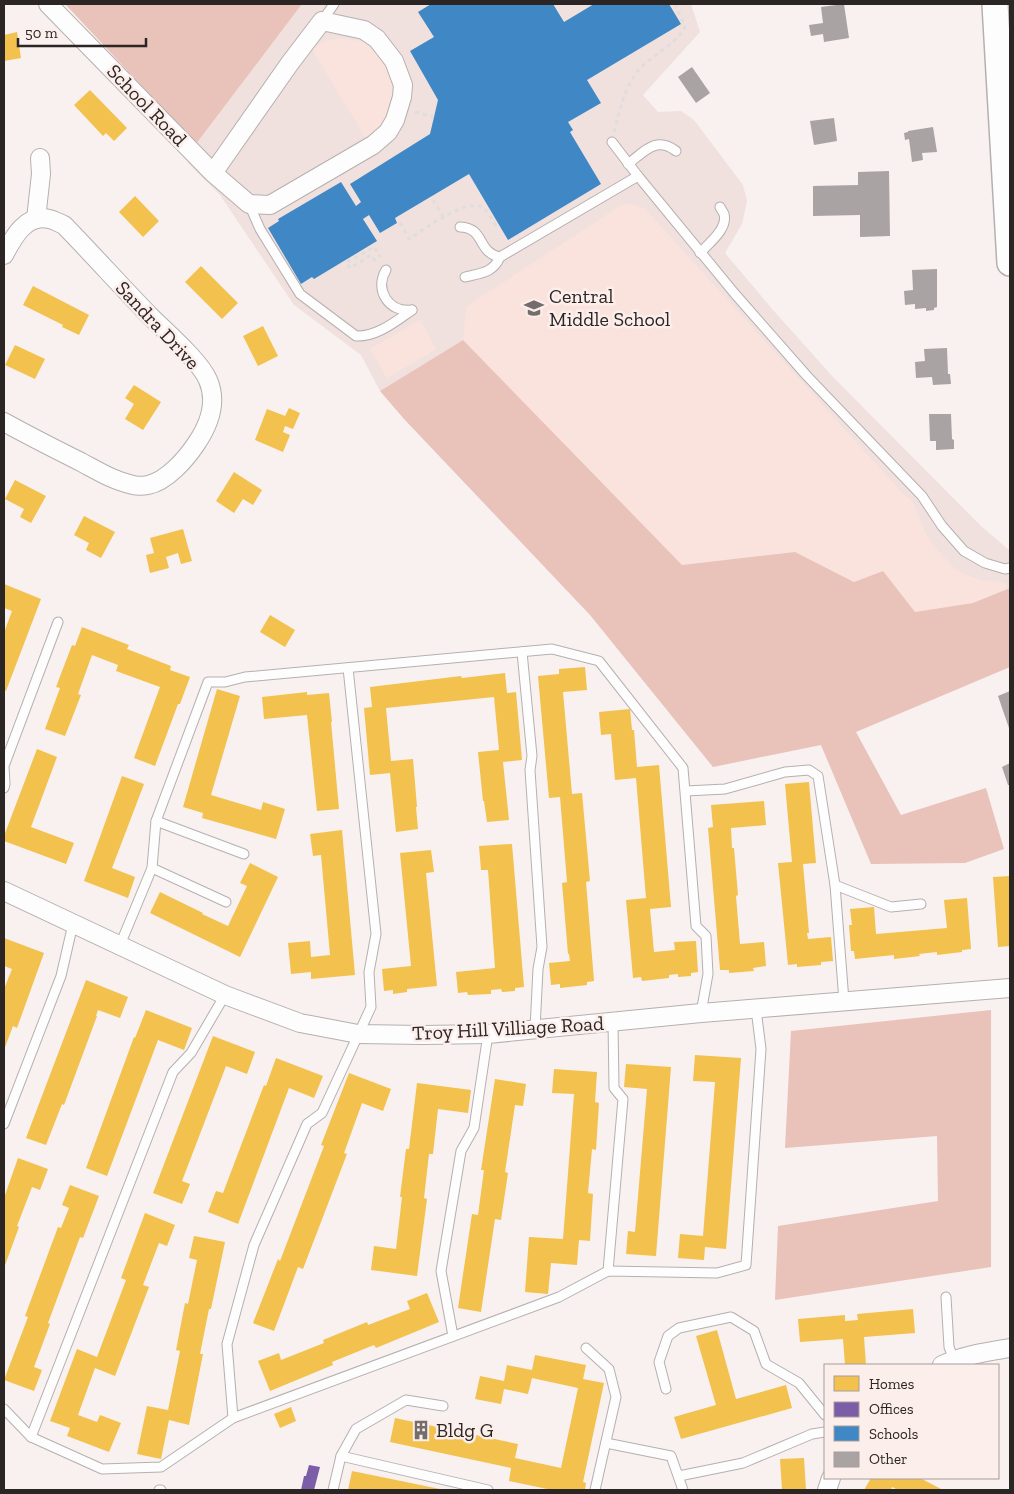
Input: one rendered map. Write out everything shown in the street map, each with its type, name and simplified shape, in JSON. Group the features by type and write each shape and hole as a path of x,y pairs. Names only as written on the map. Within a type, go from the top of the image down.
{"street":[{"name":"School Road","path":"48,4 213,173 249,204"},
{"path":"995,4 1005,87 1010,263"},
{"path":"213,173 290,63 322,22 364,30 377,39 394,61 403,85 402,97 388,132 373,145 270,205 249,204"},
{"path":"4,255 14,236 25,225 36,219 42,174 40,158"},
{"name":"Sandra Drive","path":"4,422 115,480 135,486 157,481 180,464 203,434 211,412 211,389 207,378 193,359 64,225 48,219 36,219"},
{"name":"Troy Hill Villiage Road","path":"4,892 225,994 300,1023 358,1034 488,1034 701,1013 1010,988"},
{"path":"948,1363 976,1354 1010,1348"}],"lane":[{"path":"322,22 334,4"},
{"path":"612,142 734,294 807,376 922,496 942,526 964,551 985,563 1006,569 1010,568"},
{"path":"628,164 654,145 668,144 676,151"},
{"path":"465,277 486,272 497,265 500,257 638,176"},
{"path":"249,204 260,229 300,294 356,336 366,337 412,310 404,311 398,309 383,294 381,286 382,277 386,270"},
{"path":"700,253 724,224 725,215 720,207"},
{"path":"460,227 467,227 474,231 487,250 493,255 500,257"},
{"path":"4,788 4,766 58,622"},
{"path":"120,945 152,868 156,821 208,682 225,682 245,677 552,649 599,661 683,768 696,926 706,936 708,974 701,1013"},
{"path":"522,652 532,756 530,770 542,947 538,969 535,1029"},
{"path":"233,1418 226,1344 254,1245 307,1124 322,1113 370,1007 369,972 376,934 348,668"},
{"path":"686,791 725,789 785,772 809,770 818,776 836,885 844,1001"},
{"path":"156,821 244,854"},
{"path":"152,868 226,902"},
{"path":"836,885 891,907 921,904"},
{"path":"4,1124 61,976 74,924"},
{"path":"31,1437 174,1072 191,1053 225,994"},
{"path":"4,1409 31,1437 102,1469 161,1467 233,1418 559,1296 608,1271 717,1273 746,1265 761,1049 756,1009"},
{"path":"608,1271 623,1099 614,1088 613,1022"},
{"path":"454,1336 441,1271 461,1151 474,1128 488,1034"},
{"path":"946,1297 950,1347 948,1363"},
{"path":"666,1389 659,1362 668,1336 679,1328 732,1317 754,1331 766,1364 799,1383 824,1414"},
{"path":"586,1348 609,1369 616,1397 595,1490"},
{"path":"333,1490 341,1456 356,1429 406,1400 443,1406"},
{"path":"679,1476 743,1463 812,1434 824,1432"},
{"path":"606,1443 671,1456 683,1490"},
{"path":"341,1456 488,1490"}],"path":[{"path":"612,142 626,90 638,72 652,58 681,36 685,27 675,4"},
{"path":"415,112 434,117"},
{"path":"433,200 444,218"},
{"path":"400,223 409,239"},
{"path":"375,261 371,255 350,268 346,263 374,247 380,257"}],"shaded area":[{"path":"65,4 302,4 196,144"},
{"name":"Central Middle School","path":"302,4 691,4 700,32 643,95 658,112 681,111 694,120 743,185 747,201 742,224 725,253 833,377 981,526 1009,550 1010,588 973,603 915,612 883,571 795,552 682,565 463,340 380,391 361,355 294,305 220,195 188,163 196,144"},
{"path":"341,38 364,42 377,54 388,69 392,85 392,100 387,115 378,128 366,138 312,49 325,41"},
{"path":"623,204 645,209 903,494 912,501 932,544 954,568 966,575 981,580 1006,583 1005,589 973,603 915,612 883,571 854,582 795,552 682,565 463,340 466,307"},
{"path":"420,320 436,349 387,378 370,349"},
{"path":"463,340 682,565 795,552 854,582 883,571 915,612 973,603 1010,588 1010,667 856,732 901,815 986,788 1004,849 965,863 871,864 821,745 713,767 590,615 404,419 380,391"},
{"path":"991,1010 991,1267 775,1300 778,1226 938,1201 937,1136 785,1148 791,1031"}],"building: Homes":[{"path":"17,32 21,58 4,61 4,35"},
{"path":"90,90 127,128 114,141 106,133 103,136 74,105"},
{"path":"135,196 159,221 143,237 119,212"},
{"path":"201,266 238,303 222,319 185,282"},
{"path":"33,286 89,315 79,335 23,305"},
{"path":"263,326 278,356 258,366 243,336"},
{"path":"15,345 45,359 35,379 5,365"},
{"path":"134,385 161,402 143,430 125,419 134,404 125,398"},
{"path":"289,408 300,413 293,429 285,426 283,432 290,435 283,452 255,440 267,409 285,416"},
{"path":"234,472 262,490 253,505 243,499 234,513 216,501"},
{"path":"15,480 46,496 31,523 20,517 24,509 5,499"},
{"path":"84,516 115,532 101,558 86,550 89,543 74,535"},
{"path":"183,529 192,561 181,564 178,553 166,557 169,568 150,573 146,555 154,553 150,538"},
{"path":"4,584 41,599 6,691 4,690 4,630 12,611 4,608"},
{"path":"270,615 295,630 285,647 260,632"},
{"path":"82,627 129,645 127,649 171,666 170,670 190,677 155,766 134,758 160,687 116,671 118,665 92,655 78,694 81,695 65,736 45,729 60,688 56,687 72,645 75,646"},
{"path":"585,667 587,690 563,692 572,794 582,793 590,881 586,882 594,981 587,982 587,985 560,988 560,984 551,985 549,963 570,961 562,883 567,882 560,797 549,798 538,676 559,674 559,669"},
{"path":"505,673 507,693 516,692 522,760 503,762 509,820 487,822 483,801 478,752 499,750 494,697 386,708 391,761 413,759 417,807 418,829 396,832 390,773 370,775 364,708 372,707 370,687 461,676 462,678"},
{"path":"217,689 240,696 211,795 261,810 263,802 285,809 276,839 202,818 203,813 183,807"},
{"path":"307,692 307,695 329,693 339,809 317,811 307,715 264,719 262,697"},
{"path":"630,709 637,767 659,765 671,907 650,909 654,952 675,950 674,942 696,941 698,972 691,973 691,976 678,977 678,974 669,975 669,978 642,981 641,977 633,978 626,900 646,898 636,778 615,780 611,734 601,735 599,712"},
{"path":"37,749 57,757 31,827 74,843 66,864 4,841 4,836"},
{"path":"122,776 144,784 112,868 135,877 128,898 84,881"},
{"path":"809,782 816,863 803,864 809,933 807,933 808,939 831,937 833,961 821,962 821,965 797,967 797,964 788,965 778,863 792,862 785,784"},
{"path":"764,801 766,825 731,828 738,895 736,896 740,944 764,942 766,966 753,968 754,971 729,973 729,970 720,970 708,828 713,827 711,805"},
{"path":"342,830 355,975 311,979 311,972 291,974 288,943 310,941 311,957 330,955 321,855 313,856 310,834"},
{"path":"512,844 524,987 515,988 515,991 502,992 501,989 491,990 491,994 468,995 467,992 458,993 456,972 495,968 488,870 481,870 479,846"},
{"path":"431,850 434,872 426,873 437,986 407,989 407,992 393,994 393,990 384,991 382,969 411,966 400,853"},
{"path":"250,863 278,877 240,957 150,913 160,892 228,926 247,886 240,883"},
{"path":"1010,876 1010,946 998,947 993,877"},
{"path":"967,898 971,949 962,950 962,952 937,955 937,952 894,959 894,955 855,959 854,951 851,951 849,925 852,925 850,909 874,907 876,934 947,928 944,900"},
{"path":"4,938 44,953 17,1028 13,1026 4,1050 4,989 12,969 4,966"},
{"path":"86,980 128,997 120,1018 98,1010 64,1105 62,1104 46,1145 26,1138"},
{"path":"146,1010 192,1028 184,1050 158,1040 107,1176 86,1168 134,1037"},
{"path":"213,1036 255,1052 247,1074 226,1066 182,1181 190,1184 182,1204 153,1193"},
{"path":"695,1055 741,1058 726,1249 705,1247 704,1260 678,1258 680,1234 703,1236 715,1082 693,1081"},
{"path":"276,1058 323,1076 314,1098 289,1088 238,1224 208,1212 216,1191 223,1193"},
{"path":"626,1064 671,1067 656,1256 626,1254 628,1231 635,1232 647,1089 624,1087"},
{"path":"554,1069 597,1072 595,1102 599,1103 596,1150 592,1149 588,1193 593,1194 590,1241 579,1240 577,1265 551,1263 548,1294 525,1292 529,1237 563,1239 574,1094 552,1093"},
{"path":"349,1073 391,1089 383,1111 362,1103 344,1153 347,1154 303,1269 298,1267 274,1331 253,1323 278,1259 280,1261 324,1146 321,1145"},
{"path":"495,1079 526,1084 523,1106 515,1105 505,1172 508,1173 501,1220 495,1219 481,1312 458,1308 472,1214 478,1215 484,1170 481,1170"},
{"path":"417,1083 471,1090 468,1113 438,1109 433,1154 429,1154 424,1198 427,1199 417,1276 371,1270 374,1246 396,1249 406,1149 409,1149"},
{"path":"18,1158 48,1169 40,1190 32,1187 4,1268 4,1198"},
{"path":"70,1185 99,1196 83,1238 80,1237 48,1323 50,1324 34,1367 42,1370 34,1391 4,1380 28,1317 25,1316 58,1227 61,1228 69,1208 62,1205"},
{"path":"145,1213 175,1225 167,1246 159,1243 143,1285 149,1287 115,1376 95,1368 78,1415 97,1422 100,1415 121,1423 109,1452 67,1436 70,1428 50,1421 77,1349 97,1357 126,1280 121,1278"},
{"path":"194,1236 225,1242 200,1354 203,1354 189,1425 169,1420 161,1459 137,1454 147,1406 168,1410 180,1351 176,1350 185,1303 188,1304 197,1260 189,1258"},
{"path":"427,1293 439,1322 376,1348 374,1345 332,1362 333,1365 270,1391 258,1361 279,1353 281,1360 324,1343 323,1340 367,1322 368,1325 410,1309 407,1301"},
{"path":"913,1309 915,1333 864,1337 866,1364 845,1364 843,1339 800,1342 798,1319 845,1315 845,1321 858,1320 857,1314"},
{"path":"717,1330 736,1399 786,1385 792,1408 681,1439 674,1417 716,1405 696,1336"},
{"name":"Bldg G","path":"535,1355 586,1365 583,1379 604,1383 583,1482 586,1483 585,1490 552,1490 509,1481 511,1468 390,1442 395,1418 518,1444 515,1458 561,1468 578,1388 532,1378 528,1394 504,1389 501,1404 475,1399 480,1376 504,1381 507,1365 532,1370"},
{"path":"291,1407 296,1421 280,1428 274,1414"},
{"path":"804,1458 806,1490 782,1490 780,1459"},
{"path":"352,1471 440,1489 440,1490 348,1490"},
{"path":"870,1479 922,1479 943,1490 898,1490 892,1487 891,1490 864,1490"}],"building: Offices":[{"path":"309,1465 320,1467 314,1490 301,1490 304,1476 306,1476"}],"building: Schools":[{"name":"Central Middle School","path":"431,4 553,4 564,22 594,4 669,4 681,24 587,80 601,103 568,122 573,130 570,132 601,184 508,240 469,174 395,218 397,223 380,233 369,215 363,219 377,241 314,279 312,277 301,284 268,228 279,221 278,219 341,182 356,206 361,202 350,184 430,134 438,100 410,51 434,37 418,12"}],"building: Other":[{"path":"844,4 849,38 824,42 823,34 811,36 809,25 823,23 821,7"},
{"path":"692,67 710,93 696,103 678,77"},
{"path":"834,118 837,141 814,145 810,121"},
{"path":"933,127 937,152 922,153 923,160 912,162 909,139 905,140 904,133"},
{"path":"889,171 890,236 860,237 860,215 813,216 813,186 858,185 858,172"},
{"path":"937,269 937,307 934,310 926,311 926,308 915,309 915,304 905,305 904,291 913,290 912,270"},
{"path":"947,348 948,374 950,374 951,384 933,385 932,377 916,378 915,362 925,361 924,349"},
{"path":"929,414 951,414 954,449 936,450 936,441 930,441"},
{"path":"1010,691 1010,731 998,696"},
{"path":"1010,763 1010,785 1008,785 1002,767"}],"place":[{"name":"Central Middle School","path":"534,308"},
{"name":"Bldg G","path":"421,1430"}]}
